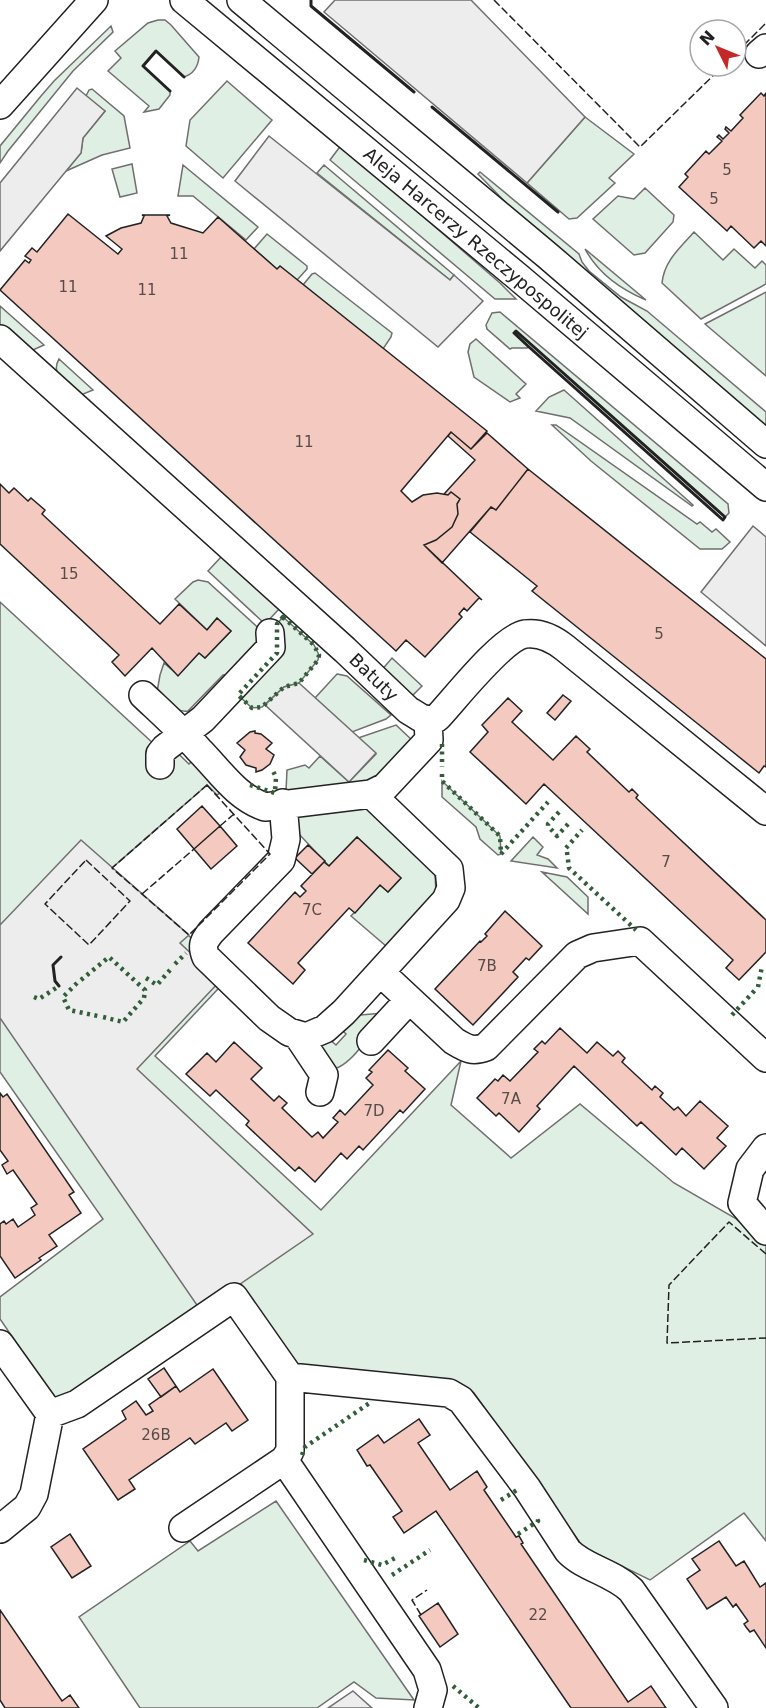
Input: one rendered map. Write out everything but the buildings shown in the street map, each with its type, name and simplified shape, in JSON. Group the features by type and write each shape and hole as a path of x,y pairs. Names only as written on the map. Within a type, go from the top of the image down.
{"street":[{"path":"0,105 94,0"},
{"name":"Aleja Harcerzy Rzeczypospolitej","path":"184,0 518,277 766,487"},
{"name":"Aleja Harcerzy Rzeczypospolitej","path":"241,0 548,256 766,444"},
{"name":"Batuty","path":"0,339 345,650 408,710 428,720"},
{"path":"160,765 162,751 203,718 271,647 270,633"},
{"path":"143,694 183,733 236,791 252,802 265,807 371,794 385,787 429,740 428,720 437,718 501,648 525,634 548,637 565,648 766,811"},
{"path":"283,803 286,839 281,860 211,932 203,943 202,949 206,957 269,1018 289,1032 306,1037 325,1029 344,1012 446,900 451,888 449,869 371,794"},
{"path":"381,973 454,1041 468,1049 477,1050 486,1047 578,955 593,948 640,941 766,1058"},
{"path":"371,1041 409,1000"},
{"path":"298,1035 324,1075 320,1092"},
{"path":"766,1148 750,1169 742,1203 766,1231"},
{"path":"50,1414 77,1404 234,1298 290,1377 290,1451 284,1460 183,1528"},
{"path":"0,1344 50,1414 34,1494 27,1507 0,1529"},
{"path":"290,1377 449,1393 457,1397 527,1488 568,1551 575,1558 620,1580 631,1590 714,1708"},
{"path":"284,1460 427,1670 433,1690 428,1708"}],"green space":[{"path":"165,20 171,25 199,57 198,64 190,74 184,77 156,51 143,66 170,91 170,95 159,109 144,112 149,106 108,71 121,58 115,51 148,23"},
{"path":"111,26 113,32 73,71 0,163 0,146 54,81"},
{"path":"227,81 272,120 223,178 186,146 190,120"},
{"path":"92,89 124,116 130,148 102,155 66,171 81,153 83,138 105,111 86,96"},
{"path":"585,117 634,154 609,178 615,183 577,218 569,219 527,183"},
{"path":"343,147 516,299 495,299 330,160 339,148"},
{"path":"132,164 137,193 120,197 112,169"},
{"path":"183,165 258,227 246,240 193,196 178,196"},
{"path":"324,165 454,275 450,280 317,173"},
{"path":"480,172 579,254 589,271 621,297 647,311 766,412 766,426 519,216 478,174"},
{"path":"645,188 674,215 673,222 645,253 634,255 593,219 618,196 634,199"},
{"path":"694,232 723,260 734,249 755,268 762,261 766,265 766,284 701,319 662,283 669,261"},
{"path":"267,234 307,266 297,280 277,269 254,249"},
{"path":"585,249 646,300 611,280 590,258"},
{"path":"315,273 392,333 383,349 303,285"},
{"path":"766,292 766,376 705,324"},
{"path":"0,306 44,345 33,350 24,346 0,325"},
{"path":"500,312 728,504 729,513 725,517 516,331 514,333 529,347 510,349 487,329 486,325 492,313"},
{"path":"476,339 526,384 516,394 520,398 510,402 474,377 468,352 470,344"},
{"path":"59,359 93,390 81,395 66,384 58,375"},
{"path":"564,390 693,505 570,418 536,411 549,397"},
{"path":"552,425 556,425 697,524 700,522 712,532 716,529 730,542 722,549 700,549 591,461"},
{"path":"222,556 279,609 265,624 208,571"},
{"path":"198,580 208,582 264,633 239,674 223,675 188,711 183,711 171,706 157,692 164,663 178,675 199,653 205,658 231,631 217,618 207,630 175,599"},
{"path":"0,602 155,745 162,738 189,764 197,756 227,788 217,795 207,785 112,868 232,974 155,1056 321,1210 461,1061 451,1105 511,1158 580,1104 674,1183 735,1218 766,1244 766,1541 744,1513 650,1580 583,1547 474,1393 461,1384 294,1366 234,1288 60,1407 0,1319 0,1297 103,1219 0,1072"},
{"path":"283,617 314,645 319,655 318,660 299,683 284,687 262,707 252,708 238,695"},
{"path":"392,658 422,686 409,699 380,672"},
{"path":"337,674 347,676 391,715 352,732 315,698"},
{"path":"396,725 413,741 377,778 368,781 286,791 287,770 305,765 309,768 320,756 349,782 376,754 358,738"},
{"path":"442,781 500,836 501,854 498,855 480,839 476,827 442,797"},
{"path":"365,803 435,872 436,894 392,945 386,946 351,916 380,885 388,892 401,878 357,837 329,866 297,832 297,818 302,810"},
{"path":"533,837 543,847 537,855 548,859 557,868 511,861"},
{"path":"542,872 567,877 588,897 588,914"},
{"path":"384,1013 355,1054 348,1061 333,1069 318,1049 328,1038 336,1045 346,1034 340,1028 348,1016"},
{"path":"276,1501 414,1700 376,1698 354,1682 317,1708 140,1708 79,1617 190,1541 198,1551"}],"shaded area":[{"path":"335,0 471,0 585,117 527,183 324,12"},
{"path":"77,88 105,111 83,138 81,153 0,251 0,183"},
{"path":"269,136 450,280 454,275 483,301 438,347 235,181"},
{"path":"753,526 766,537 766,646 701,592"},
{"path":"299,683 376,753 349,782 265,705 284,687"},
{"path":"81,840 189,935 180,943 220,981 137,1069 313,1234 201,1311 0,1018 0,925"},
{"path":"353,1691 372,1708 328,1708"}],"hedge":[{"path":"283,617 314,645 319,655 318,660 299,683 284,687 262,707 252,708 238,695 277,653 277,624 283,617"},
{"path":"442,744 442,767"},
{"path":"250,785 275,793 276,777 272,769"},
{"path":"442,774 442,781 500,836 501,854 548,802"},
{"path":"559,812 548,824 557,836 570,822"},
{"path":"566,848 582,830"},
{"path":"567,852 569,868 636,930"},
{"path":"175,964 186,953"},
{"path":"81,980 109,957 145,990 144,998 123,1022 103,1017"},
{"path":"758,987 762,966"},
{"path":"146,978 157,985 170,970"},
{"path":"77,983 63,997 69,1010 98,1016"},
{"path":"34,997 39,999 59,986"},
{"path":"732,1015 756,989"},
{"path":"302,1455 305,1447 371,1402"},
{"path":"501,1500 517,1490"},
{"path":"518,1534 538,1521 537,1519"},
{"path":"392,1575 430,1550"},
{"path":"364,1560 382,1565 395,1558"},
{"path":"453,1686 479,1708"}],"fence":[{"path":"494,0 640,147 711,78"},
{"path":"748,41 766,23"},
{"path":"207,785 270,854 189,935 112,868 207,785"},
{"path":"220,826 234,814"},
{"path":"142,894 194,849"},
{"path":"86,860 130,901 89,945 45,904 86,860"},
{"path":"766,1254 729,1222 669,1285 667,1343 766,1338"},
{"path":"421,1615 412,1600 427,1590"}],"wall":[{"path":"311,0 311,6 414,92"},
{"path":"170,91 143,66 156,51 184,77"},
{"path":"432,107 558,212"},
{"path":"516,331 725,517 723,520 529,347 514,333 516,331"},
{"path":"59,986 55,981 53,965 61,957"}]}
